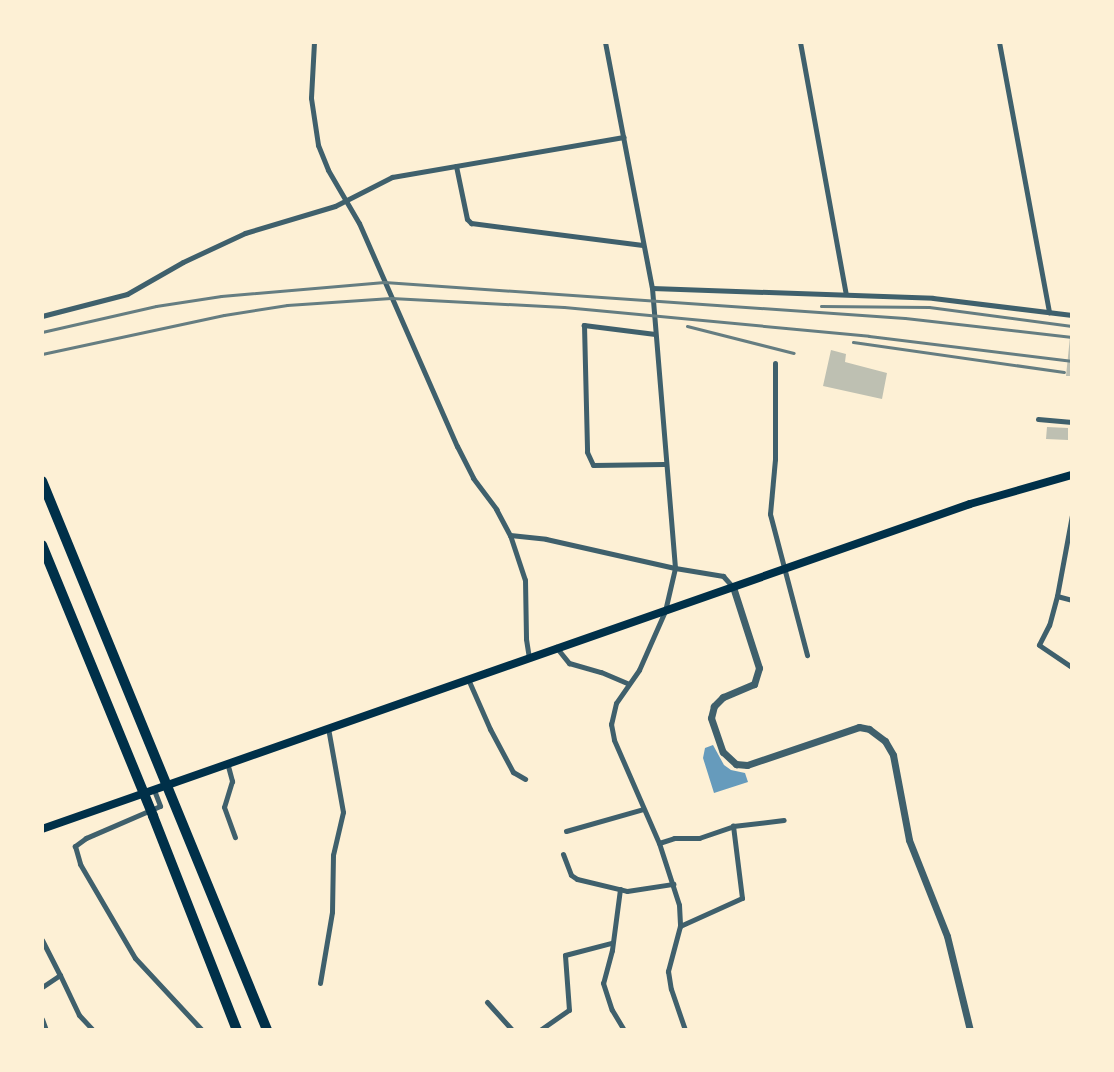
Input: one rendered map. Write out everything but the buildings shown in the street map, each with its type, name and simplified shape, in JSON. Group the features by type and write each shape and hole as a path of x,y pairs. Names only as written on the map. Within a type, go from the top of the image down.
{"highway":[{"path":"42,481 267,1030"},
{"path":"42,545 153,816 237,1030"}],"main road":[{"path":"42,829 228,766 556,647 665,611 783,568 970,504 1072,475"}],"street":[{"path":"314,42 311,98 318,145 328,170 359,223 473,478 496,508 510,535 525,580 526,639 529,658"},
{"path":"605,42 652,288 664,464 675,568 665,611 639,670 616,703 612,724 614,740 658,843 681,913 680,926 668,971 671,989 685,1030"},
{"path":"800,42 846,294"},
{"path":"999,42 1049,312"},
{"path":"42,316 127,294 183,262 245,233 345,202 370,186 392,177 624,137"},
{"path":"456,166 467,219 471,223 643,245"},
{"path":"652,288 933,298 1072,315"},
{"path":"655,334 584,324 586,452 593,465 664,464"},
{"path":"775,363 775,459 769,506 807,655"},
{"path":"1038,419 1072,422"},
{"path":"1072,515 1057,596 1049,625 1039,645 1072,667"},
{"path":"510,535 546,539 675,568 723,576 733,587 759,668 754,684 723,697 714,706 711,718 723,752 736,764 747,765 859,727 869,729 885,741 893,755 909,840 947,936 970,1030"},
{"path":"1057,596 1072,600"},
{"path":"556,647 569,663 601,672 630,684"},
{"path":"468,679 490,729 513,772 525,779"},
{"path":"320,983 332,912 333,855 343,812 328,729"},
{"path":"228,766 232,781 224,807 236,837"},
{"path":"154,790 160,806 86,838 75,846 80,864 135,958 202,1030"},
{"path":"566,831 643,809"},
{"path":"658,843 675,838 699,838 733,826 784,820"},
{"path":"680,926 742,898 733,826"},
{"path":"563,854 571,874 577,879 627,891 673,884"},
{"path":"620,889 615,930 611,943 612,950 603,983 612,1010 624,1030"},
{"path":"42,940 79,1015 93,1030"},
{"path":"540,1030 569,1010 565,955 611,943"},
{"path":"42,987 60,975"},
{"path":"487,1002 512,1030"},
{"path":"42,1019 46,1030"}],"water":[{"path":"713,745 724,765 731,770 745,773 748,782 714,793 703,758 705,748"}],"railway":[{"path":"42,332 156,306 221,296 384,282 905,318 1072,337"},
{"path":"42,354 224,315 287,305 391,298 564,307 869,336 1072,361"},
{"path":"821,306 929,307 1072,326"},
{"path":"687,326 794,353"},
{"path":"853,342 1064,372"}]}
